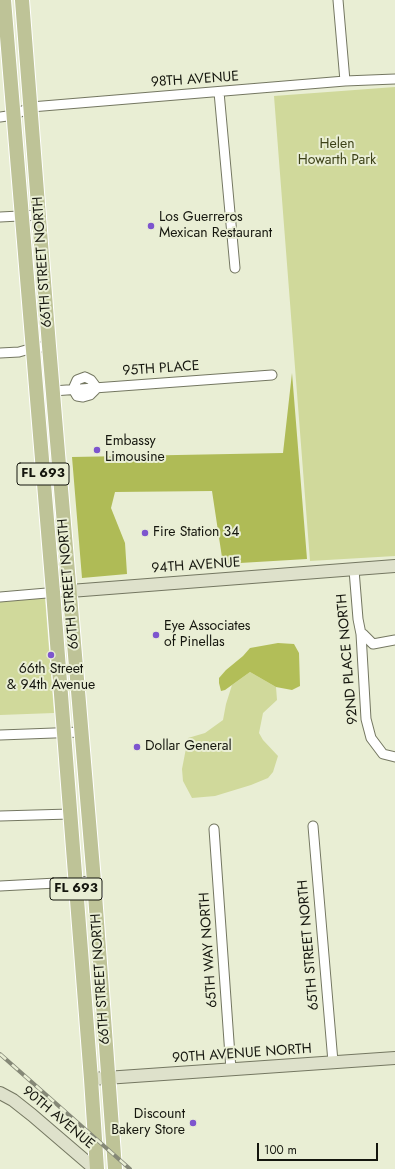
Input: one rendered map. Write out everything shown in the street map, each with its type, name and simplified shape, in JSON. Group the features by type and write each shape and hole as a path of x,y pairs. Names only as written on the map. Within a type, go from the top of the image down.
{"main road":[{"name":"66TH STREET NORTH","path":"4,0 7,116 22,216 91,1079 96,1169"},
{"name":"66TH STREET NORTH","path":"22,0 40,215 49,346 94,881 115,1169"}],"street":[{"path":"338,0 344,81"},
{"name":"98TH AVENUE","path":"7,116 31,107 344,81 395,79"},
{"path":"219,92 235,268"},
{"path":"0,217 40,215"},
{"path":"0,353 19,352 49,346"},
{"name":"95TH PLACE","path":"53,391 272,375"},
{"name":"94TH AVENUE","path":"0,597 395,566"},
{"name":"92ND PLACE NORTH","path":"354,570 358,620 361,634 366,719 371,738 383,754 395,757"},
{"path":"361,634 363,634 373,644 395,640"},
{"path":"0,736 81,732"},
{"path":"0,816 70,814"},
{"name":"65TH STREET NORTH","path":"313,826 333,1062"},
{"name":"65TH WAY NORTH","path":"214,829 231,1070"},
{"path":"0,886 94,881"},
{"name":"90TH AVENUE NORTH","path":"91,1079 395,1058"},
{"name":"90TH AVENUE","path":"0,1092 32,1115 96,1169"}],"green space":[{"name":"Helen Howarth Park","path":"395,87 395,556 310,561 274,96"},
{"path":"45,598 54,713 0,715 0,602"},
{"path":"250,672 276,687 277,700 263,713 259,733 263,740 278,756 273,772 268,778 251,785 215,796 192,798 183,781 182,769 188,738 205,733 223,720 232,685"}],"shaded area":[{"path":"292,373 307,559 223,564 212,491 115,492 111,508 125,543 127,574 82,578 72,457 283,453"},
{"path":"278,643 294,644 299,653 300,686 292,690 276,687 250,672 225,690 221,691 219,678 250,648"}],"railway":[{"path":"0,1054 130,1169"}],"place":[{"name":"Los Guerreros Mexican Restaurant","path":"151,226"},
{"name":"Embassy Limousine","path":"97,450"},
{"name":"Fire Station 34","path":"145,533"},
{"name":"Eye Associates of Pinellas","path":"156,635"},
{"name":"66th Street & 94th Avenue","path":"51,655"},
{"name":"Dollar General","path":"137,747"},
{"name":"Discount Bakery Store","path":"193,1123"}]}
